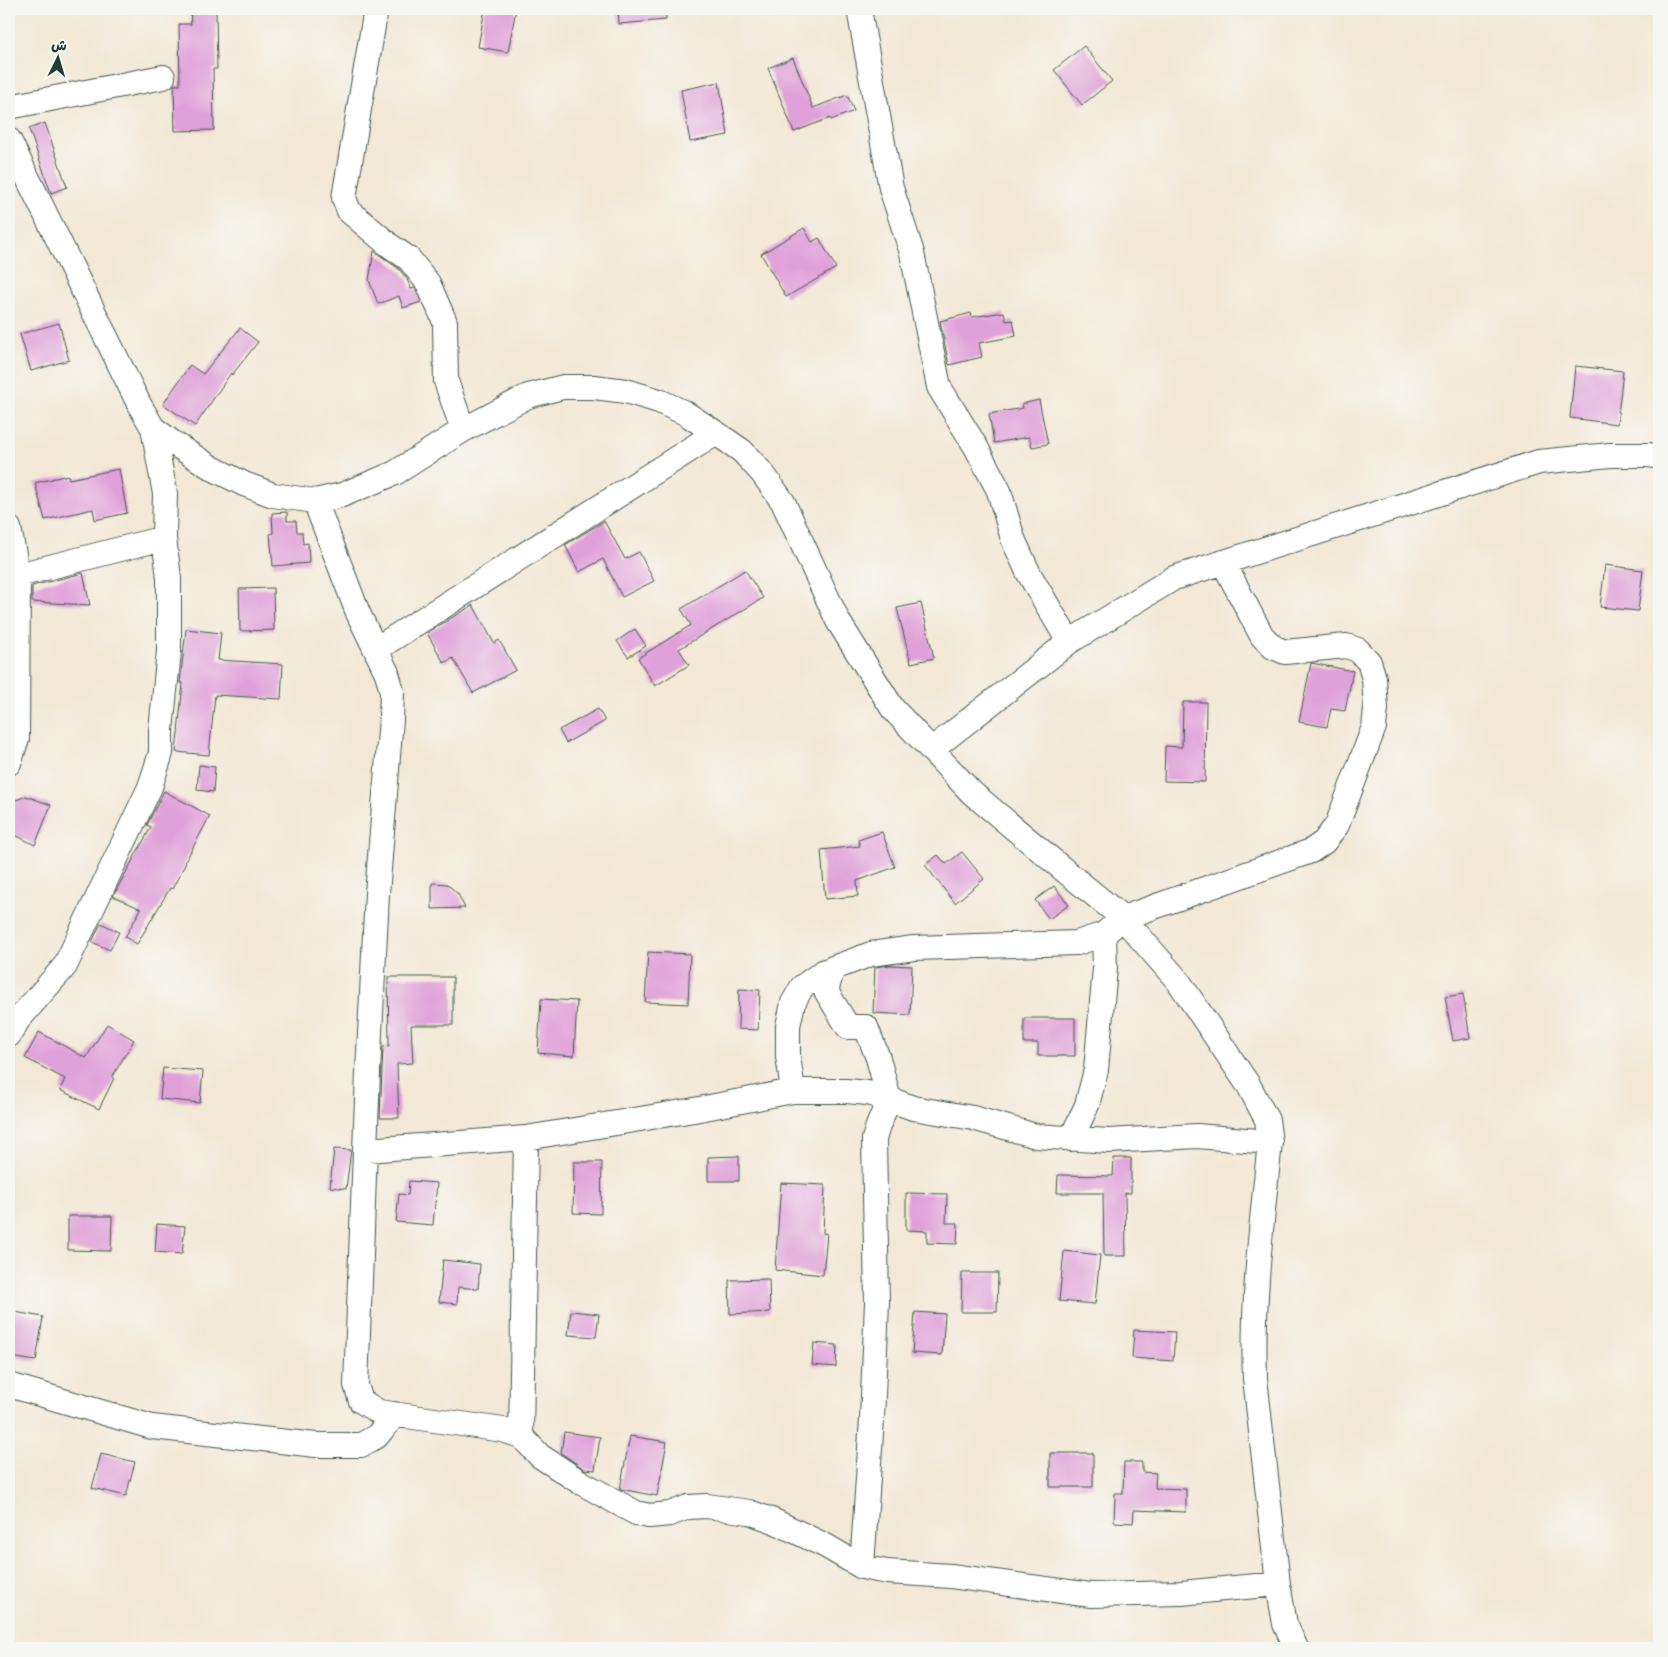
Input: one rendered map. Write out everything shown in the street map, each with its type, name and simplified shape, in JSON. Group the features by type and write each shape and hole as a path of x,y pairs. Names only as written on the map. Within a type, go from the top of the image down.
{"street":[{"path":"376,9 344,198 349,211 389,245 409,259 428,282 445,322 446,381 463,430"},
{"path":"859,9 891,188 912,253 939,387 976,448 999,491 1013,539 1029,574 1069,642"},
{"path":"9,107 163,77"},
{"path":"9,140 138,404 153,428 212,468 244,484 274,495 315,501 342,495 394,473 463,430 528,396 563,387 594,387 626,391 659,401 685,413 742,451 763,474 782,502 838,621 893,710 972,793 1124,918 1178,982 1250,1086 1267,1120 1270,1142 1256,1282 1255,1378 1278,1584 1286,1624 1296,1648"},
{"path":"12,1024 65,966 150,787 161,753 161,730 169,651 169,578 164,538 165,494 153,428"},
{"path":"376,649 716,433"},
{"path":"931,750 1069,642 1174,578 1539,462 1610,455 1649,455 1659,457"},
{"path":"315,501 358,613 387,673 392,692 377,894 356,1385 361,1401 380,1412 503,1430 521,1436 540,1456 580,1482 636,1513 650,1516 670,1514 688,1507 707,1506 749,1512 826,1546 862,1567 887,1572 951,1576 1091,1594 1181,1593 1278,1584"},
{"path":"9,528 18,575 17,739 9,763"},
{"path":"18,575 164,538"},
{"path":"862,1567 872,1419 876,1302 874,1147 878,1126 889,1099 878,1058 866,1027 848,1027 826,991 833,968 871,954 914,948 1076,943 1104,934 1124,918 1311,851 1324,842 1337,824 1374,727 1376,708 1374,678 1369,662 1358,650 1346,646 1285,652 1273,647 1262,636 1223,562"},
{"path":"1071,1139 1087,1105 1096,1070 1105,968 1104,934"},
{"path":"792,1091 788,1056 788,1026 792,1003 802,987 823,972 871,954"},
{"path":"366,1150 526,1138 694,1110 792,1091 846,1090 868,1093 913,1108 973,1118 1036,1136 1109,1141 1197,1136 1270,1142"},
{"path":"521,1436 526,1138"},
{"path":"9,1385 152,1427 316,1445 361,1445 377,1436 395,1414"}],"building":[{"path":"190,9 216,9 217,69 213,69 214,130 175,131 174,85 180,85 179,24 191,24"},
{"path":"485,9 516,9 508,52 478,47"},
{"path":"618,9 666,9 666,20 619,24"},
{"path":"1084,46 1112,81 1082,105 1054,70"},
{"path":"793,58 813,108 847,95 854,111 794,132 768,68"},
{"path":"719,82 728,135 690,142 681,90"},
{"path":"45,123 67,187 51,193 29,129"},
{"path":"804,228 812,242 819,238 836,268 786,297 761,254"},
{"path":"374,251 399,269 407,279 411,289 414,288 416,290 421,302 403,308 399,296 378,304 369,280"},
{"path":"1004,312 1006,321 1013,320 1016,336 979,343 982,357 949,365 940,321 971,313 972,317"},
{"path":"59,323 69,360 31,371 20,334"},
{"path":"240,328 258,342 232,375 231,373 195,426 163,404 190,365 203,374"},
{"path":"1575,366 1623,371 1617,424 1570,418"},
{"path":"1039,400 1048,444 1032,447 1029,437 994,443 989,414 1023,408 1022,404"},
{"path":"119,469 127,513 95,520 93,509 45,520 35,483 68,475 69,479"},
{"path":"287,512 287,521 296,521 297,532 302,532 303,544 308,543 309,563 273,566 270,534 273,533 272,513"},
{"path":"604,521 625,559 639,552 654,581 622,597 603,559 579,572 565,545"},
{"path":"1605,565 1643,570 1638,611 1600,607"},
{"path":"745,570 763,598 679,649 689,665 655,686 638,658 691,625 681,609"},
{"path":"83,573 90,605 32,602 32,586"},
{"path":"273,588 274,630 240,631 239,589"},
{"path":"921,603 934,658 911,663 897,608"},
{"path":"473,605 494,643 499,640 516,670 473,693 453,658 444,663 427,633"},
{"path":"186,629 221,633 218,660 283,664 281,699 215,695 209,755 176,752 183,683 180,683"},
{"path":"635,629 646,646 628,657 617,641"},
{"path":"1311,663 1353,671 1345,711 1331,709 1327,727 1299,722"},
{"path":"1183,702 1206,702 1205,782 1164,781 1165,746 1182,747"},
{"path":"598,709 605,721 566,743 559,730"},
{"path":"199,765 215,767 213,792 197,790"},
{"path":"164,791 210,816 172,889 170,888 137,944 125,937 141,909 113,896 151,827 147,825"},
{"path":"26,796 51,805 35,845 9,832 9,809 11,802"},
{"path":"882,832 895,867 857,881 858,896 825,899 821,850 860,846 858,840"},
{"path":"962,852 984,879 955,903 925,865 938,855 946,864"},
{"path":"432,883 447,884 458,894 465,908 432,909"},
{"path":"1054,886 1069,905 1049,919 1035,900"},
{"path":"101,923 119,932 110,950 92,942"},
{"path":"648,952 690,954 688,1004 645,1002"},
{"path":"890,965 912,966 910,1015 873,1013 875,967"},
{"path":"388,977 453,977 453,1025 411,1025 413,1063 397,1064 399,1118 380,1118 383,1047 389,1046"},
{"path":"739,989 760,990 758,1030 738,1029"},
{"path":"1463,994 1470,1038 1453,1041 1445,997"},
{"path":"541,999 577,1001 574,1056 538,1053"},
{"path":"1024,1018 1075,1018 1075,1056 1038,1056 1038,1043 1024,1043"},
{"path":"107,1024 134,1040 112,1077 114,1078 99,1109 60,1090 65,1079 25,1058 39,1032 86,1058"},
{"path":"163,1068 203,1071 200,1103 160,1099"},
{"path":"334,1149 351,1150 346,1189 330,1187"},
{"path":"739,1156 739,1181 708,1181 708,1157"},
{"path":"1114,1158 1131,1158 1131,1193 1125,1193 1126,1256 1104,1256 1103,1193 1057,1193 1058,1175 1113,1176"},
{"path":"574,1162 602,1162 601,1214 573,1213"},
{"path":"409,1181 437,1183 433,1225 396,1222 399,1194 408,1195"},
{"path":"781,1183 825,1185 823,1233 827,1234 823,1275 775,1270"},
{"path":"906,1193 947,1194 946,1223 958,1223 957,1244 927,1243 927,1231 906,1230"},
{"path":"68,1216 112,1216 111,1251 68,1250"},
{"path":"157,1224 185,1226 182,1254 155,1252"},
{"path":"1064,1251 1100,1255 1095,1304 1059,1301"},
{"path":"443,1260 480,1264 478,1289 458,1287 457,1304 439,1302"},
{"path":"962,1273 998,1273 997,1312 961,1312"},
{"path":"769,1279 770,1312 730,1314 729,1280"},
{"path":"9,1311 43,1317 36,1361 11,1357 13,1345 9,1344"},
{"path":"571,1311 599,1314 596,1337 568,1335"},
{"path":"915,1312 945,1314 942,1355 912,1353"},
{"path":"1134,1330 1175,1332 1173,1361 1132,1358"},
{"path":"814,1343 837,1345 836,1367 812,1365"},
{"path":"564,1432 600,1437 595,1470 584,1469 561,1453"},
{"path":"630,1436 667,1442 657,1496 620,1489"},
{"path":"1050,1453 1093,1453 1093,1487 1050,1487"},
{"path":"101,1454 135,1462 126,1496 92,1488"},
{"path":"1124,1462 1142,1462 1142,1472 1156,1473 1155,1488 1186,1489 1186,1512 1134,1510 1133,1523 1114,1522 1115,1493 1123,1493"}]}
